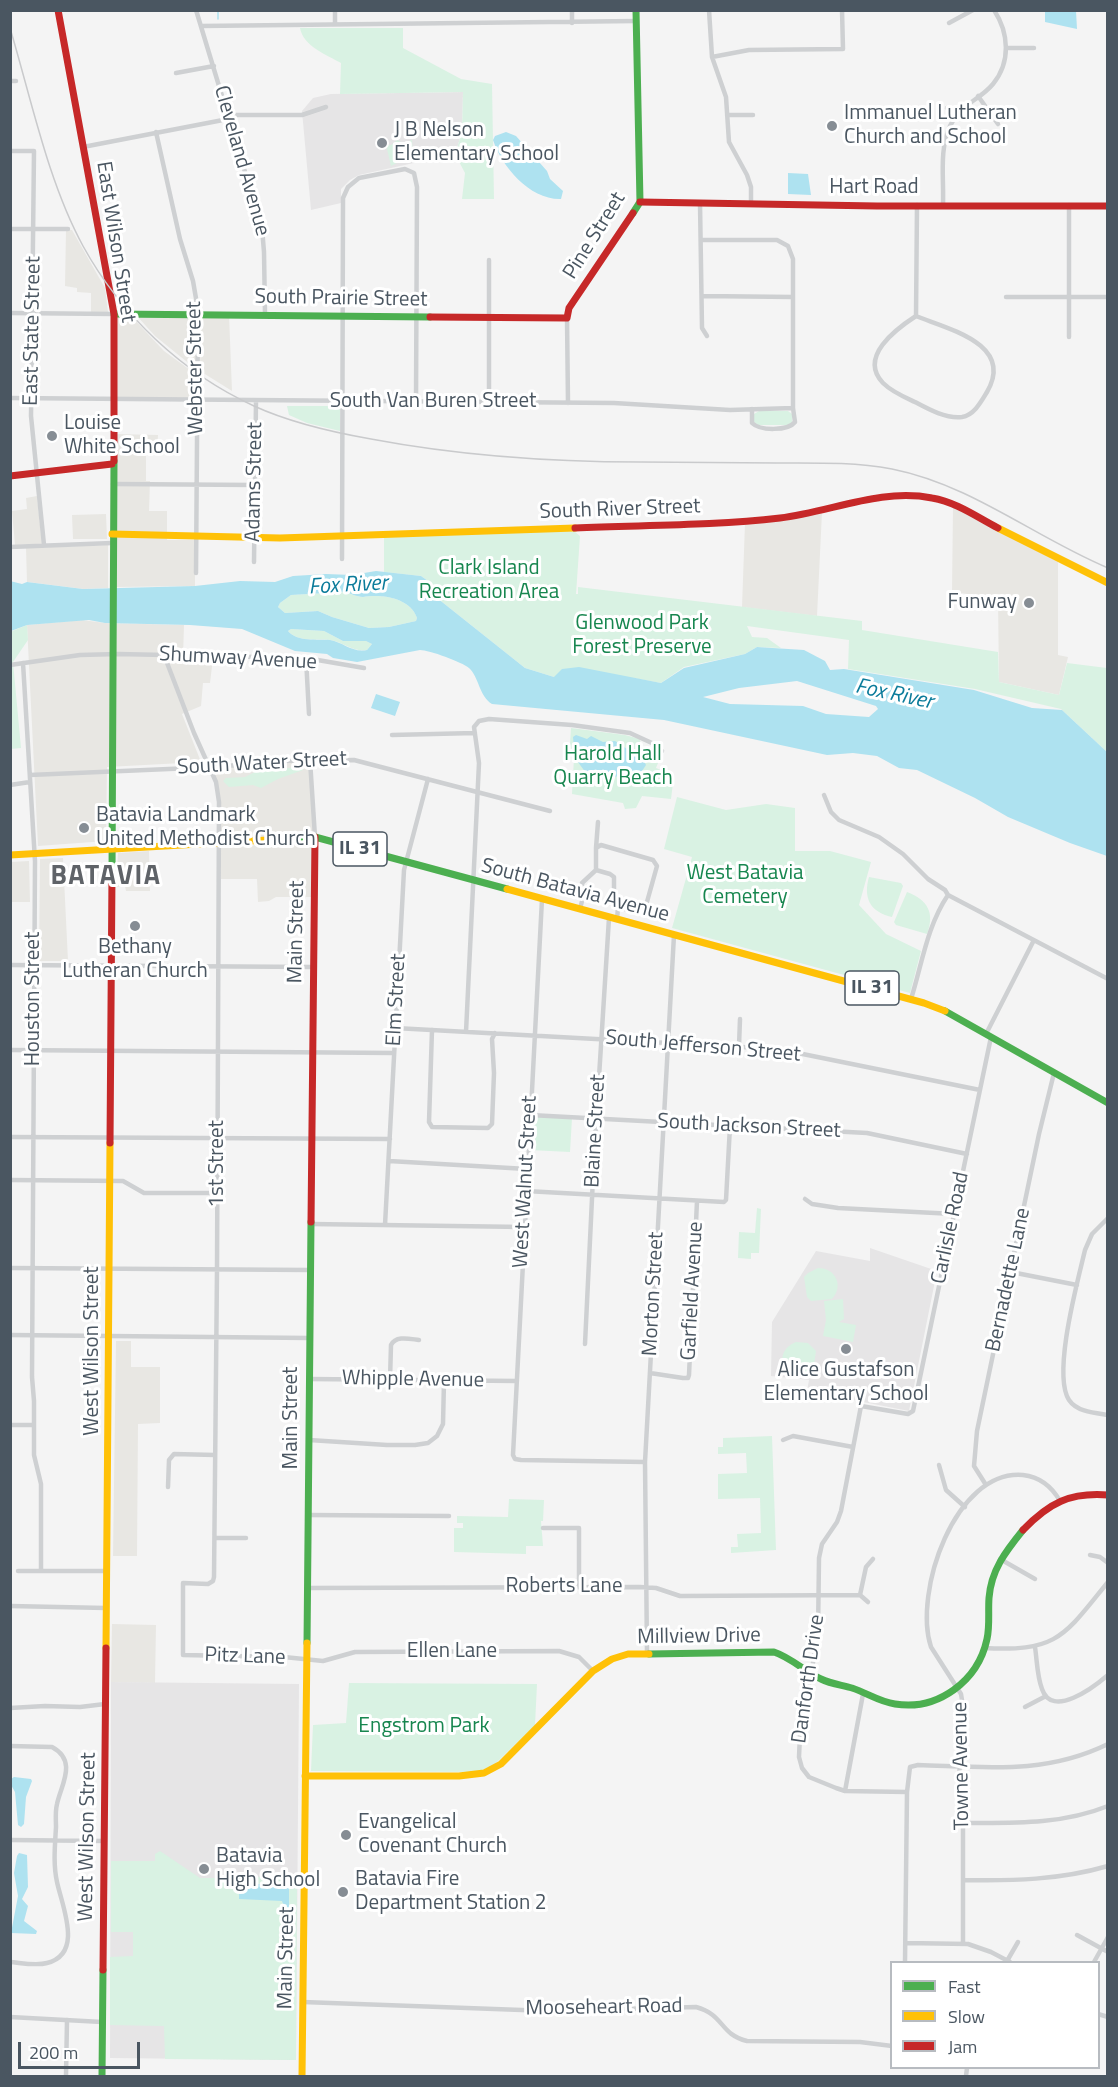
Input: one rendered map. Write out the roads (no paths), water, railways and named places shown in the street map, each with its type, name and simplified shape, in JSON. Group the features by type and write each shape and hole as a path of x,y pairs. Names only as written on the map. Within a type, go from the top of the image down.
{"main road":[{"name":"East Wilson Street","path":"58,10 114,314 112,626"},
{"name":"Pine Street","path":"567,318 569,308 640,202 636,10"},
{"name":"Hart Road","path":"640,202 1107,206"},
{"name":"South Prairie Street","path":"114,314 567,318"},
{"path":"10,476 112,464"},
{"name":"South River Street","path":"112,534 254,538 748,521 805,514 879,497 914,496 939,500 959,507 1046,554 1107,583"},
{"name":"West Wilson Street","path":"102,2076 110,1336 112,626"},
{"name":"South Batavia Avenue","path":"112,848 315,837 937,1007 1107,1102"},
{"name":"Main Street","path":"302,2076 315,837"},
{"name":"IL 31","path":"10,855 112,848"},
{"name":"Millview Drive","path":"305,1776 480,1775 506,1761 593,1671 605,1662 620,1656 647,1653 774,1652 792,1659 825,1681 889,1703 915,1705 938,1699 957,1688 972,1673 984,1648 990,1587 1000,1559 1036,1516 1060,1501 1080,1495 1107,1496"}],"street":[{"name":"Cleveland Avenue","path":"196,10 230,117 264,240 265,314"},
{"path":"335,10 335,24"},
{"path":"572,10 572,23"},
{"path":"709,10 712,57 726,97 729,142 747,176 751,187 752,204"},
{"path":"712,57 749,50 843,50 842,10"},
{"path":"949,23 973,10"},
{"path":"943,204 944,148 949,128 957,114 993,84 1002,67 1007,48 1001,23 994,10"},
{"path":"201,26 636,21"},
{"path":"1007,48 1034,48"},
{"path":"176,73 214,66"},
{"path":"978,96 998,124"},
{"path":"83,147 234,115 302,115 326,107"},
{"path":"947,108 957,114"},
{"path":"727,114 753,115"},
{"name":"Webster Street","path":"156,132 199,314 196,573"},
{"name":"East State Street","path":"10,151 34,151 32,424 44,545"},
{"path":"342,559 343,198 351,183 363,177 405,169 414,173 417,187 416,401"},
{"path":"700,203 702,328 707,336"},
{"path":"916,205 916,316"},
{"path":"1069,205 1069,337"},
{"path":"10,229 68,229"},
{"path":"701,240 777,240 788,246 793,259 793,408 795,422 788,427 756,427 752,423 752,409"},
{"path":"489,260 489,402"},
{"path":"702,296 793,297"},
{"path":"1006,297 1107,297"},
{"path":"10,313 114,314"},
{"path":"916,316 972,339 987,350 993,367 991,384 979,404 967,416 952,417 936,412 895,392 881,381 876,369 881,345 916,316"},
{"name":"Pine Street","path":"567,318 568,403"},
{"name":"South Van Buren Street","path":"10,398 614,403 730,410 793,408"},
{"name":"Adams Street","path":"254,562 256,401"},
{"path":"113,484 255,485"},
{"path":"10,547 112,543"},
{"name":"Shumway Avenue","path":"10,665 80,655 164,655 306,658 364,668"},
{"name":"1st Street","path":"164,655 216,782 218,792 218,1270 215,1538 213,1581 208,1584 183,1583 183,1655"},
{"path":"306,658 309,714"},
{"name":"Houston Street","path":"23,663 35,852 32,1335 34,1455 41,1484 41,1570"},
{"path":"466,1032 480,763 474,727 479,721 489,719 561,724 630,733 654,744 662,751"},
{"path":"392,735 475,733"},
{"name":"South Water Street","path":"30,775 310,760 354,760 550,811"},
{"name":"Main Street","path":"310,760 315,837"},
{"name":"Elm Street","path":"385,1225 405,861 428,779"},
{"path":"10,784 30,782"},
{"path":"824,795 831,813 839,820 879,837 903,854 948,895 1107,979"},
{"path":"580,909 583,899 582,883 596,870 598,822"},
{"path":"596,848 601,845 606,846 656,862 657,866 643,912 618,907"},
{"name":"Blaine Street","path":"585,1344 601,1039 613,919 618,907 614,902 614,877 596,870"},
{"path":"911,999 929,935 948,895"},
{"name":"West Walnut Street","path":"542,899 513,1455 515,1459 521,1460 645,1462"},
{"name":"Morton Street","path":"647,1653 645,1462 674,935"},
{"name":"Carlisle Road","path":"861,1406 908,1414 913,1411 980,1090 989,1036 1034,940"},
{"path":"10,965 313,967"},
{"path":"739,1046 740,1019"},
{"name":"South Jefferson Street","path":"395,1028 778,1049 980,1090"},
{"path":"432,1030 429,1122 432,1127 488,1128 492,1124 494,1073 492,1039 495,1033"},
{"path":"10,1050 394,1053"},
{"name":"Bernadette Lane","path":"986,1485 974,1466 977,1431 1054,1072"},
{"name":"South Jackson Street","path":"530,1115 867,1133 967,1154"},
{"name":"Garfield Avenue","path":"650,1373 683,1378 688,1378 689,1375 697,1201 724,1202 726,1200 730,1126"},
{"path":"10,1137 390,1139"},
{"path":"389,1161 527,1169"},
{"path":"10,1180 128,1182 139,1192 144,1193 218,1193"},
{"path":"526,1191 697,1201"},
{"path":"804,1199 812,1204 838,1208 954,1214"},
{"path":"1107,1218 1088,1242 1064,1350 1064,1376 1070,1401 1078,1408 1107,1415"},
{"path":"310,1224 524,1227"},
{"path":"10,1268 310,1270"},
{"path":"1011,1272 1077,1286"},
{"path":"10,1335 309,1338"},
{"path":"390,1380 393,1341 396,1338 419,1340"},
{"name":"Whipple Avenue","path":"309,1379 517,1381"},
{"path":"309,1440 387,1445 428,1443 436,1436 443,1424 444,1381"},
{"name":"Danforth Drive","path":"845,1791 809,1777 802,1768 799,1757 800,1734 819,1635 819,1558 822,1544 837,1522 861,1406"},
{"path":"10,1425 33,1425"},
{"path":"783,1440 793,1436 853,1447"},
{"path":"168,1487 169,1460 174,1454 215,1455"},
{"path":"939,1465 946,1490 965,1507"},
{"name":"Towne Avenue","path":"963,1943 963,1822 958,1798 963,1706 961,1694 931,1647 928,1631 931,1581 938,1554 950,1529 965,1507 986,1485 1005,1476 1029,1476 1048,1485 1060,1501"},
{"path":"308,1515 449,1516"},
{"path":"543,1528 579,1528 579,1587"},
{"path":"215,1538 246,1538"},
{"path":"1090,1555 1100,1557 1107,1563"},
{"path":"868,1602 860,1595 866,1567 873,1559"},
{"path":"1000,1559 1035,1579"},
{"path":"18,1571 107,1572"},
{"path":"984,1648 1014,1650 1035,1647 1055,1639 1064,1633 1107,1582"},
{"name":"Roberts Lane","path":"307,1588 646,1587 680,1596 860,1595"},
{"path":"10,1606 106,1608"},
{"path":"1035,1647 1041,1684 1046,1696 1055,1701 1066,1700 1083,1693 1107,1675"},
{"name":"Ellen Lane","path":"306,1661 332,1660 355,1652 559,1651 579,1657 593,1671"},
{"name":"Pitz Lane","path":"183,1655 284,1657 306,1661"},
{"path":"863,1694 845,1791 907,1792"},
{"path":"1025,1707 1046,1696"},
{"path":"10,1708 80,1707 105,1704"},
{"path":"905,1961 907,1792 910,1767 918,1765 1019,1768 1074,1758 1107,1744"},
{"path":"10,1746 45,1746 58,1750 63,1756 65,1783 56,1805 56,1874 69,1938 59,1957 45,1964 10,1962"},
{"path":"963,1822 1023,1823 1059,1820 1107,1806"},
{"path":"10,1840 105,1840"},
{"path":"963,1880 1051,1879 1107,1866"},
{"path":"1077,1935 1107,1952"},
{"path":"1094,1961 1107,1937"},
{"path":"1009,1961 1018,1942"},
{"path":"906,1943 963,1943 977,1946 1007,1961"},
{"name":"Mooseheart Road","path":"303,2002 549,2010 696,2007 708,2010 716,2016 727,2033 747,2041 860,2042 890,2046"},
{"path":"10,2017 102,2022"},
{"path":"66,2076 67,2020"}],"water":[{"path":"1045,11 1076,11 1077,29 1045,22"},
{"path":"506,132 516,136 547,171 550,179 563,191 561,199 550,198 528,188 510,171 493,140 495,136"},
{"path":"788,173 808,174 811,195 788,194"},
{"name":"Fox River","path":"376,571 421,576 428,581 427,590 525,668 554,677 562,669 579,667 661,683 684,668 745,654 757,647 804,650 825,661 830,670 844,669 974,690 1032,708 1062,710 1107,752 1107,856 1008,817 917,770 899,768 877,756 853,753 827,755 664,720 492,704 484,696 469,668 438,654 420,650 357,662 333,658 327,654 295,651 242,629 105,623 89,620 27,625 11,631 10,581 83,589 195,586 240,581 275,582 293,576 352,575","holes":["344,592 361,597 394,598 408,605 417,618 416,621 389,627 369,628 318,611 285,613 278,607 291,595","291,629 324,631 343,641 366,641 372,644 367,650 362,651 335,641 297,637 288,631","797,681 876,706 878,709 869,717 826,714 803,706 730,704 703,697 739,688"]},
{"path":"376,694 400,702 395,716 371,708"},
{"path":"576,735 587,739 591,736 603,742 615,741 642,757 646,765 640,774 619,773 616,777 601,779 599,775 586,773 575,758 573,737"},
{"path":"14,1777 32,1781 26,1797 24,1824 21,1827 18,1825 15,1792 11,1785 11,1779"},
{"path":"19,1853 27,1855 28,1887 22,1899 28,1906 24,1921 37,1931 36,1934 11,1933 18,1896 14,1873"},
{"path":"279,1883 289,1886 289,1926 283,1925 282,1901 239,1899 239,1885"}],"waterway":[{"path":"218,10 218,19"}],"railway":[{"path":"10,28 41,139 60,195 83,246 98,271 135,318 156,340 202,377 254,406 297,422 341,433 472,454 607,462 835,463 892,469 921,477 976,499 1054,542 1108,568"}],"place":[{"name":"Immanuel Lutheran Church and School","path":"832,126"},
{"name":"J B Nelson Elementary School","path":"382,143"},
{"name":"Louise White School","path":"52,436"},
{"name":"Funway","path":"1029,603"},
{"name":"Batavia Landmark United Methodist Church","path":"84,828"},
{"name":"Bethany Lutheran Church","path":"135,926"},
{"name":"Alice Gustafson Elementary School","path":"846,1349"},
{"name":"Evangelical Covenant Church","path":"346,1835"},
{"name":"Batavia High School","path":"204,1869"},
{"name":"Batavia Fire Department Station 2","path":"343,1892"}],"district":[{"name":"BATAVIA","path":"106,877"}],"park label":[{"name":"Clark Island Recreation Area","path":"489,581"},
{"name":"Glenwood Park Forest Preserve","path":"642,636"},
{"name":"Harold Hall Quarry Beach","path":"613,767"},
{"name":"West Batavia Cemetery","path":"745,886"},
{"name":"Engstrom Park","path":"424,1727"}]}
